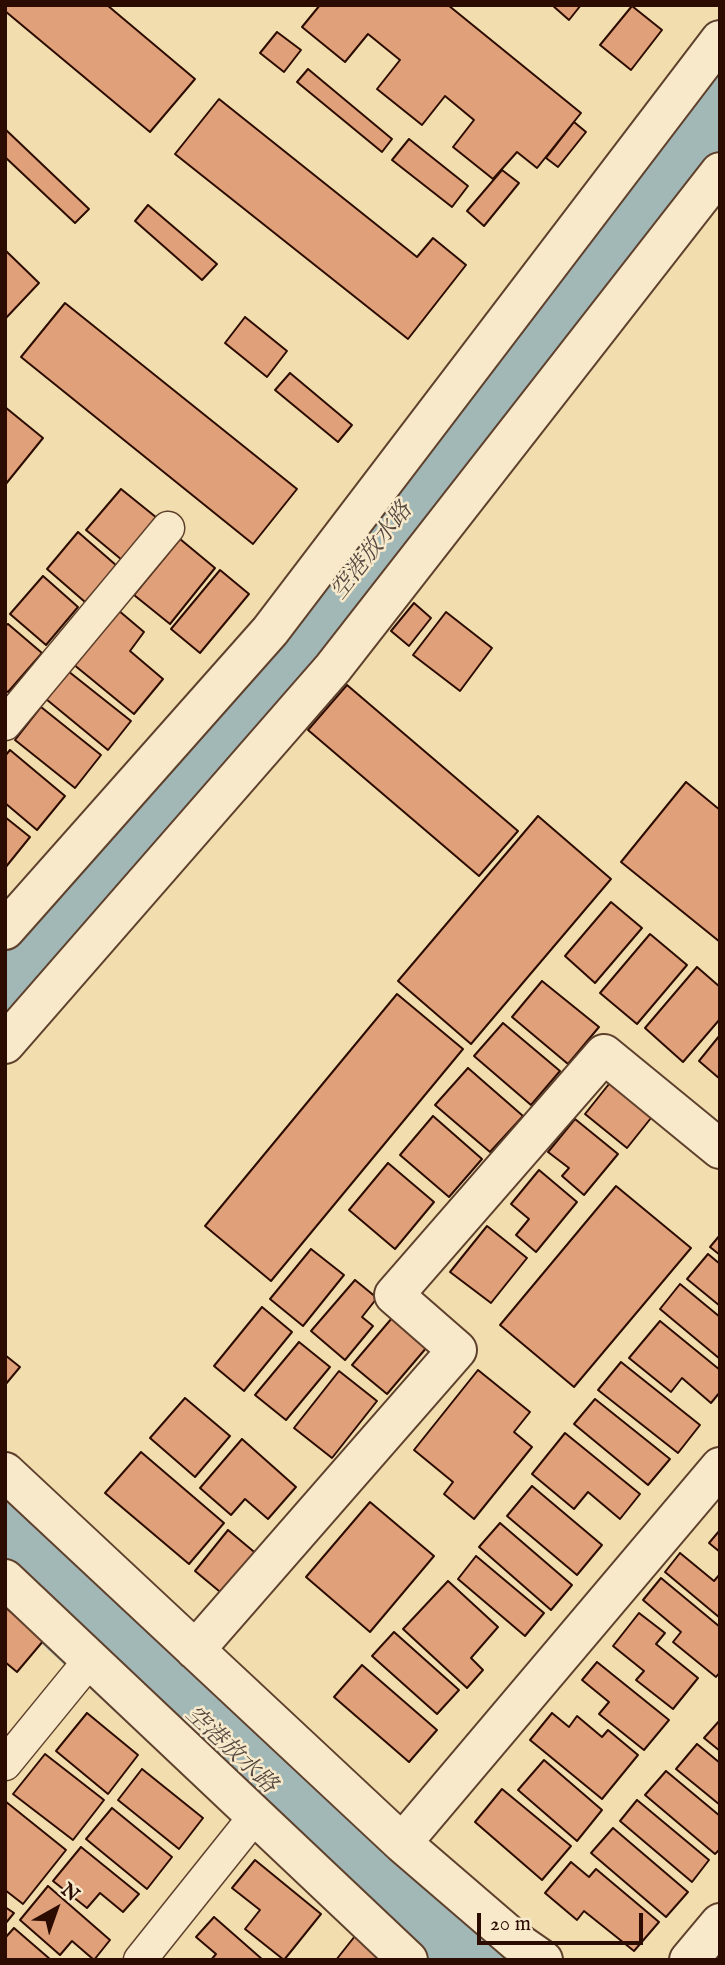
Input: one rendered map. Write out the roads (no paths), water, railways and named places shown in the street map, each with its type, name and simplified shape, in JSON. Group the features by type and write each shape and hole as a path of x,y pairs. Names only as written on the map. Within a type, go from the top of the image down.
{"street":[{"path":"5,930 270,631 720,40"},
{"path":"5,1044 333,668 720,172"},
{"path":"195,1650 457,1350 394,1295 604,1054 720,1149"},
{"path":"402,1843 720,1467"},
{"path":"5,1472 402,1843 517,1942 543,1960"},
{"path":"5,1579 408,1960"},
{"path":"689,1960 720,1923"}],"lane":[{"path":"5,724 167,528"},
{"path":"5,1764 90,1660"},
{"path":"140,1960 256,1815"}],"waterway":[{"name":"空港放水路","path":"5,984 301,645 720,103"},
{"name":"空港放水路","path":"5,1541 454,1960"}]}
